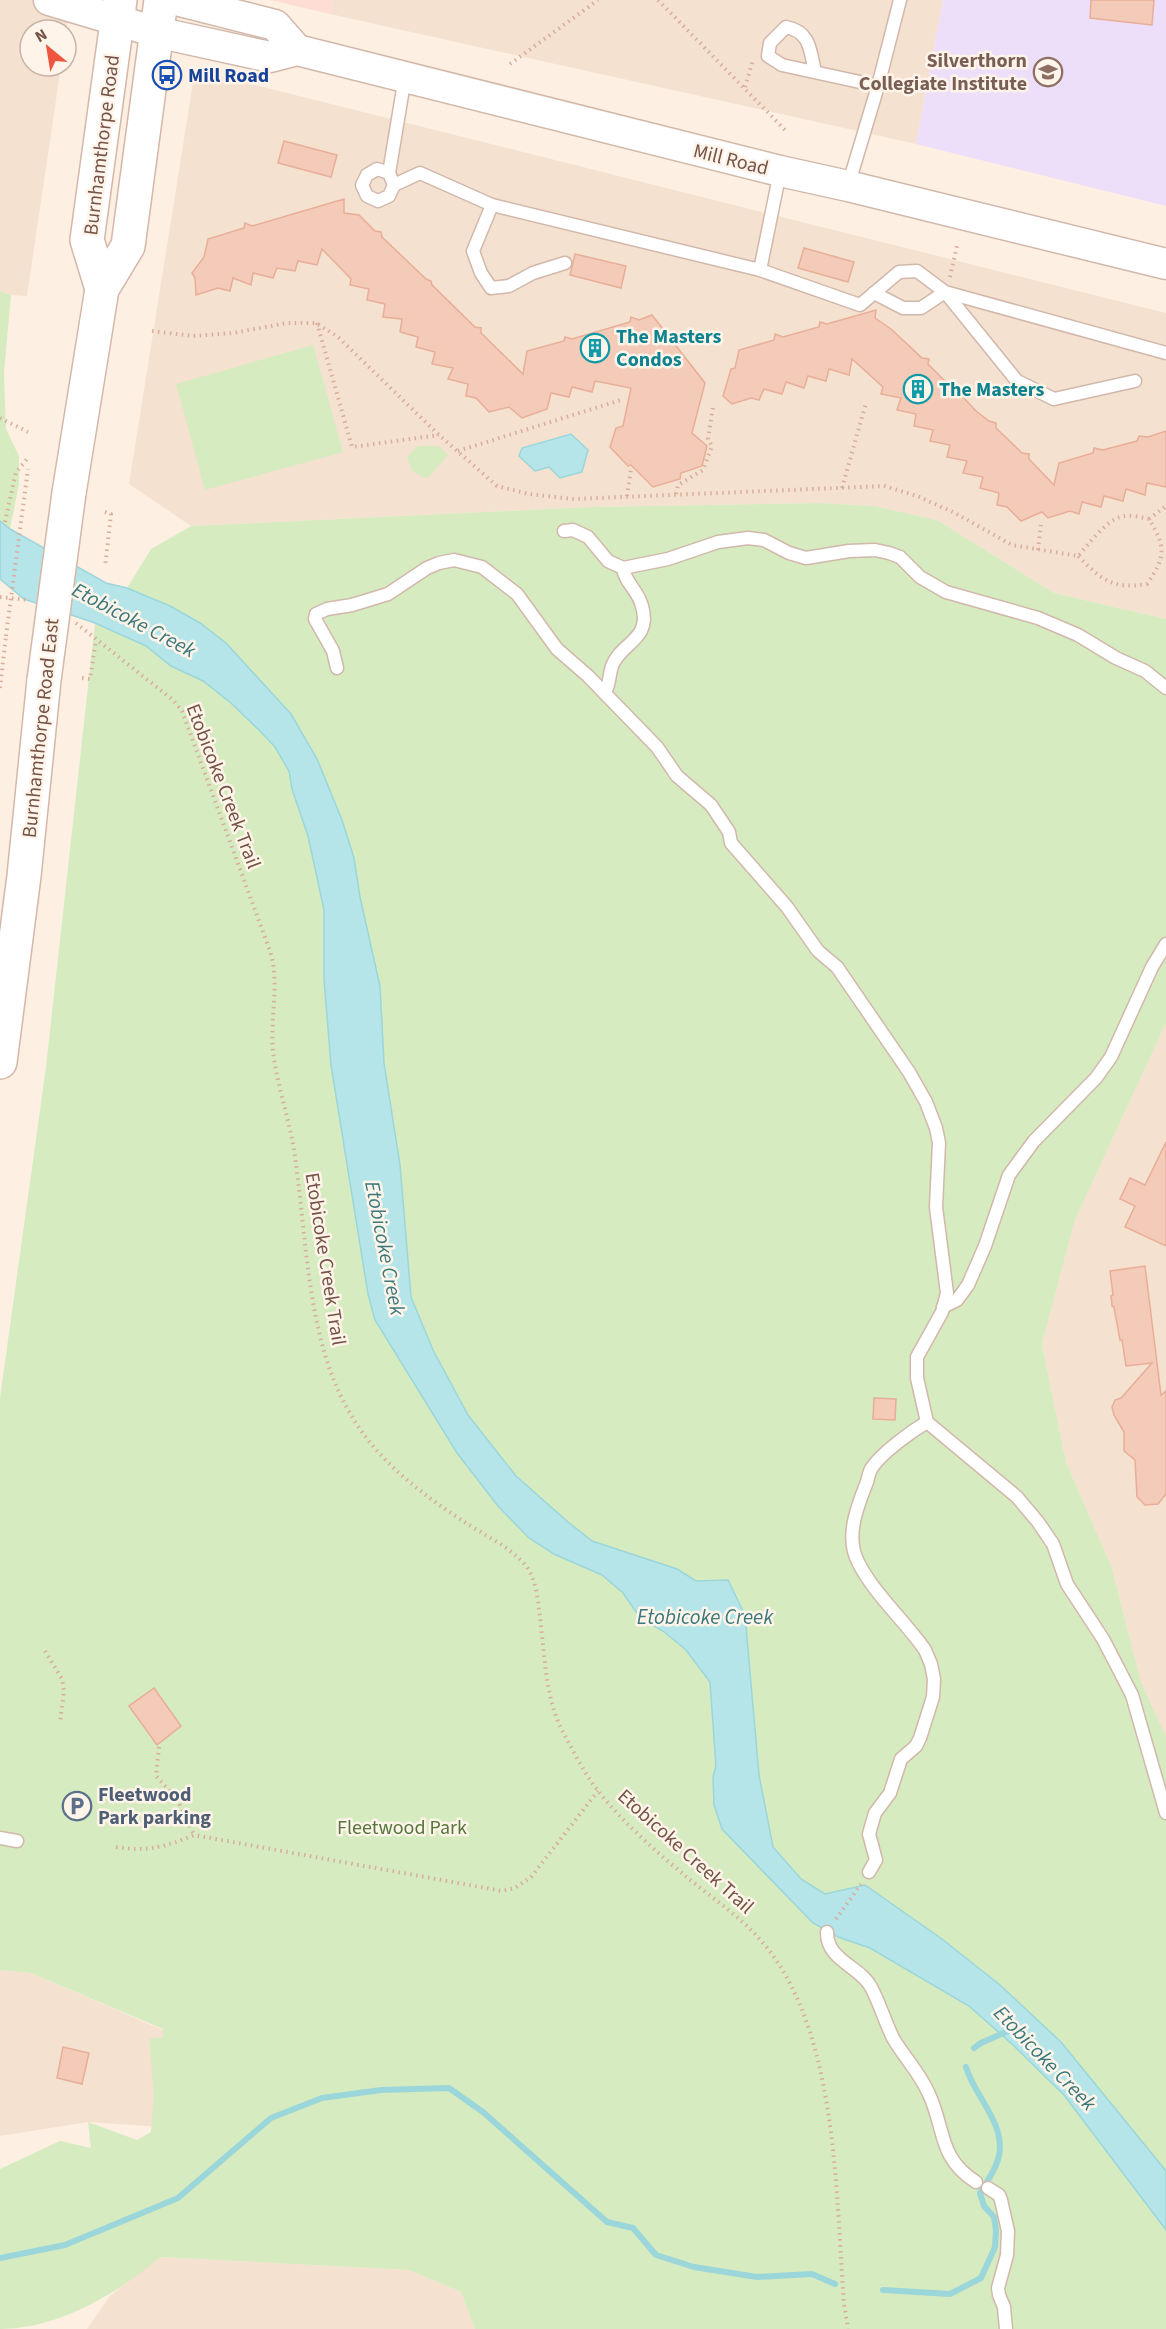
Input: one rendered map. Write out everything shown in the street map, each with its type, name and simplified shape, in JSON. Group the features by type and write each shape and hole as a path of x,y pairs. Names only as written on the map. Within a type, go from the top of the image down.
{"main road":[{"name":"Burnhamthorpe Road","path":"97,323 102,289 128,246 160,0"},
{"name":"Burnhamthorpe Road","path":"102,289 87,240 119,10"},
{"name":"Burnhamthorpe Road East","path":"0,1062 24,876 44,680 69,493 97,323"}],"street":[{"name":"Mill Road","path":"50,0 119,10 156,32 270,57 297,50 780,171 1166,264"},
{"path":"176,0 275,25 297,50"}],"lane":[{"path":"848,186 878,86 900,0"},
{"path":"815,72 878,86"},
{"path":"405,76 391,179 420,173 492,205 760,270 860,305 899,272 917,271 945,292 1017,381 1054,399 1135,381"},
{"path":"760,270 780,171"},
{"path":"492,205 473,251 481,273 491,288 509,286 533,273 565,263"},
{"path":"874,293 903,308 921,308 945,292 1166,353"},
{"path":"564,531 573,530 588,537 608,561 623,568 668,559 718,542 748,538 764,540 789,553 806,558 849,551 875,550 889,553 900,557 920,577 946,592 1038,618 1078,635 1116,658 1145,670 1166,688"},
{"path":"337,668 333,651 315,619 316,614 327,609 352,605 388,594 427,568 454,560 482,567 517,594 557,649 605,693 657,747 677,776 711,805 722,818 729,832 731,843 764,878 818,951 837,967 853,988 926,1102 939,1143 936,1207 947,1293 943,1307 917,1357 917,1378 927,1422 1017,1497 1053,1544 1067,1584 1103,1639 1132,1695 1166,1813"},
{"path":"605,693 610,683 612,665 643,628 644,609 639,596 623,575 623,568"},
{"path":"943,1307 957,1300 968,1285 985,1246 1009,1175 1034,1141 1096,1078 1112,1057 1152,967 1166,944"},
{"path":"870,1872 876,1860 869,1834 875,1813 890,1793 901,1759 916,1746 920,1738 933,1697 934,1679 925,1650 867,1578 857,1561 852,1534 860,1500 871,1469 909,1433 927,1422"},
{"path":"0,1838 17,1841"},
{"path":"827,1932 827,1938 840,1959 864,1977 871,1987 895,2040 919,2074 930,2095 947,2152 955,2166 976,2182"},
{"path":"988,2188 999,2195 1002,2200 1008,2231 1007,2255 998,2288 1004,2307 1006,2329"}],"path":[{"path":"510,64 598,0"},
{"path":"658,0 786,131"},
{"path":"952,268 957,246"},
{"path":"152,331 193,336 233,333 286,323 316,323 338,337 439,435 497,486 529,494 572,499 884,486 917,496 955,513 1011,545 1078,556 1100,578 1129,587 1147,584 1161,566 1161,539 1149,519"},
{"path":"316,323 352,447 439,435"},
{"path":"458,451 624,399"},
{"path":"842,488 866,403"},
{"path":"676,494 678,485 703,470 712,446 708,439 713,407"},
{"path":"0,418 28,432"},
{"path":"4,522 16,472 29,458"},
{"path":"0,688 28,469"},
{"path":"627,496 631,469"},
{"path":"1078,556 1097,533 1119,517 1149,519 1166,506"},
{"path":"105,512 111,514 105,567"},
{"path":"1038,550 1041,525"},
{"path":"0,597 26,599 36,603"},
{"name":"Etobicoke Creek Trail","path":"73,622 83,627 173,700 182,711 274,964 272,1029 274,1058 294,1147 317,1319 334,1380 351,1415 366,1437 403,1477 425,1496 517,1557 531,1574 538,1605 550,1698 555,1714 598,1791 651,1845 751,1929 773,1956 803,2009 816,2052 832,2150 848,2329"},
{"path":"82,678 90,679 97,639"},
{"path":"45,1651 62,1680 64,1691 60,1722"},
{"path":"159,1747 156,1776 177,1799 194,1835"},
{"path":"116,1847 148,1850 170,1845 194,1835 502,1891 515,1888 531,1877 598,1791"},
{"path":"827,1932 870,1872"}],"shaded area":[{"path":"0,0 71,0 68,18 18,18 18,78 59,78 27,296 11,295 0,291"},
{"path":"270,0 333,0 330,14"},
{"path":"333,0 943,0 916,144 330,14"},
{"name":"Silverthorn Collegiate Institute","path":"943,0 1166,0 1166,206 916,144"},
{"name":"The Masters","path":"195,70 1166,313 1166,619 1054,593 937,520 874,506 820,503 590,507 191,526 129,484"},
{"path":"1166,1023 1166,1736 1141,1682 1112,1568 1066,1462 1042,1344 1075,1220"},
{"path":"0,1970 31,1973 163,2030 161,2127 88,2122 0,2136"},
{"path":"158,2257 409,2270 461,2292 475,2329 87,2329 110,2296"}],"green space":[{"path":"0,291 11,295 4,373 6,429 19,456 19,484 10,529 0,521"},
{"path":"313,345 343,452 205,490 176,384"},
{"path":"418,446 439,446 448,455 427,479 412,471 407,457"},
{"name":"Fleetwood Park","path":"820,503 874,506 937,520 1054,593 1166,619 1166,1023 1075,1220 1042,1344 1066,1462 1112,1568 1141,1682 1166,1736 1166,2329 475,2329 461,2292 409,2270 160,2257 125,2284 86,2307 43,2323 0,2329 0,2169 60,2141 91,2148 88,2122 137,2140 151,2132 154,2095 149,2039 163,2037 163,2029 31,1973 0,1970 0,1398 46,1067 95,623 146,646 171,666 203,681 231,702 275,747 289,771 292,789 308,836 324,910 324,979 331,1065 375,1320 457,1453 498,1506 529,1538 554,1554 602,1575 623,1593 641,1619 663,1631 686,1650 711,1682 716,1766 713,1777 722,1829 813,1923 825,1894 801,1879 773,1847 759,1775 745,1615 728,1581 696,1581 677,1569 592,1541 516,1476 468,1415 433,1350 411,1297 400,1165 354,858 342,820 317,759 291,714 170,606 127,588 151,549 191,526 590,507"}],"water":[{"path":"571,434 588,450 582,472 560,478 549,467 535,471 519,456 522,448"},
{"name":"Etobicoke Creek","path":"0,521 10,529 106,583 127,588 170,606 200,623 226,643 291,714 317,759 342,820 354,858 360,897 380,986 384,1063 400,1165 411,1297 433,1350 468,1415 516,1476 592,1541 677,1569 696,1581 728,1580 745,1615 759,1775 773,1847 801,1879 825,1894 865,1885 942,1939 1000,1985 1061,2042 1166,2171 1166,2230 1064,2095 1013,2045 969,2006 870,1948 838,1937 813,1923 722,1829 714,1805 713,1777 716,1766 710,1682 686,1650 663,1631 641,1619 623,1593 602,1575 554,1554 529,1538 498,1506 457,1453 375,1320 368,1294 331,1065 324,979 324,910 308,836 292,789 289,771 275,747 259,730 231,703 203,681 171,666 146,646 95,623 24,599 0,579"}],"building":[{"path":"1091,0 1154,0 1152,25 1090,18"},
{"path":"284,141 337,155 331,177 278,163"},
{"path":"344,199 344,213 359,215 375,231 381,232 382,237 426,279 431,281 432,285 475,327 481,328 481,333 523,374 527,351 564,341 565,337 572,339 630,322 631,317 639,320 652,315 705,383 692,433 707,446 702,466 681,473 680,479 653,487 610,447 616,428 623,426 631,388 595,381 592,392 572,387 569,397 551,393 547,409 522,418 509,407 489,412 476,398 466,396 468,384 448,379 453,368 432,364 435,352 416,347 418,337 400,332 402,319 383,317 385,304 367,300 369,289 350,285 351,279 322,249 317,265 298,261 295,271 277,268 273,278 253,273 251,285 233,278 230,291 218,288 196,295 195,278 192,273 204,257 208,239 244,228 245,223 252,226"},
{"path":"804,248 854,262 848,282 798,268"},
{"path":"575,254 626,266 621,288 570,275"},
{"path":"876,310 875,318 891,329 922,358 929,359 928,364 954,390 962,391 962,396 976,411 989,421 996,423 996,428 1022,453 1029,454 1029,459 1054,485 1059,463 1093,453 1094,448 1103,450 1137,441 1139,436 1148,437 1166,431 1166,487 1147,483 1145,495 1126,489 1123,501 1104,496 1101,507 1082,502 1079,514 1070,511 1048,518 1042,512 1021,521 1007,507 997,505 999,493 980,488 983,477 963,473 967,461 947,457 950,445 930,441 933,430 914,426 916,414 897,410 901,398 881,394 883,387 852,359 849,375 829,369 826,381 808,376 804,388 786,382 782,394 764,389 759,400 751,398 732,404 723,396 731,369 735,368 739,350 774,340 775,334 783,337 819,327 820,322 827,324"},
{"path":"1166,1142 1166,1246 1125,1227 1135,1206 1120,1199 1130,1178 1145,1185"},
{"path":"1145,1266 1161,1395 1166,1391 1166,1494 1158,1504 1145,1505 1137,1497 1135,1460 1124,1451 1124,1432 1112,1407 1115,1400 1121,1398 1152,1363 1126,1366 1122,1340 1120,1340 1112,1306 1110,1271"},
{"path":"874,1398 896,1399 895,1420 873,1419"},
{"path":"154,1688 181,1726 157,1745 129,1706"},
{"path":"63,2047 89,2053 82,2084 57,2078"}],"waterway":[{"path":"974,2048 1008,2031"},
{"path":"883,2290 950,2294 981,2278 995,2247 994,2217 984,2206 980,2193 996,2165 1000,2151 999,2139 996,2126 966,2067"},
{"path":"0,2258 65,2245 178,2198 271,2118 322,2098 381,2090 449,2088 483,2112 607,2222 633,2228 656,2255 694,2267 757,2277 812,2274 835,2284"}],"place":[{"name":"Silverthorn Collegiate Institute","path":"1048,72"},
{"name":"Mill Road","path":"167,75"},
{"name":"The Masters Condos","path":"595,348"},
{"name":"The Masters","path":"918,389"},
{"name":"Fleetwood Park parking","path":"77,1806"}]}
